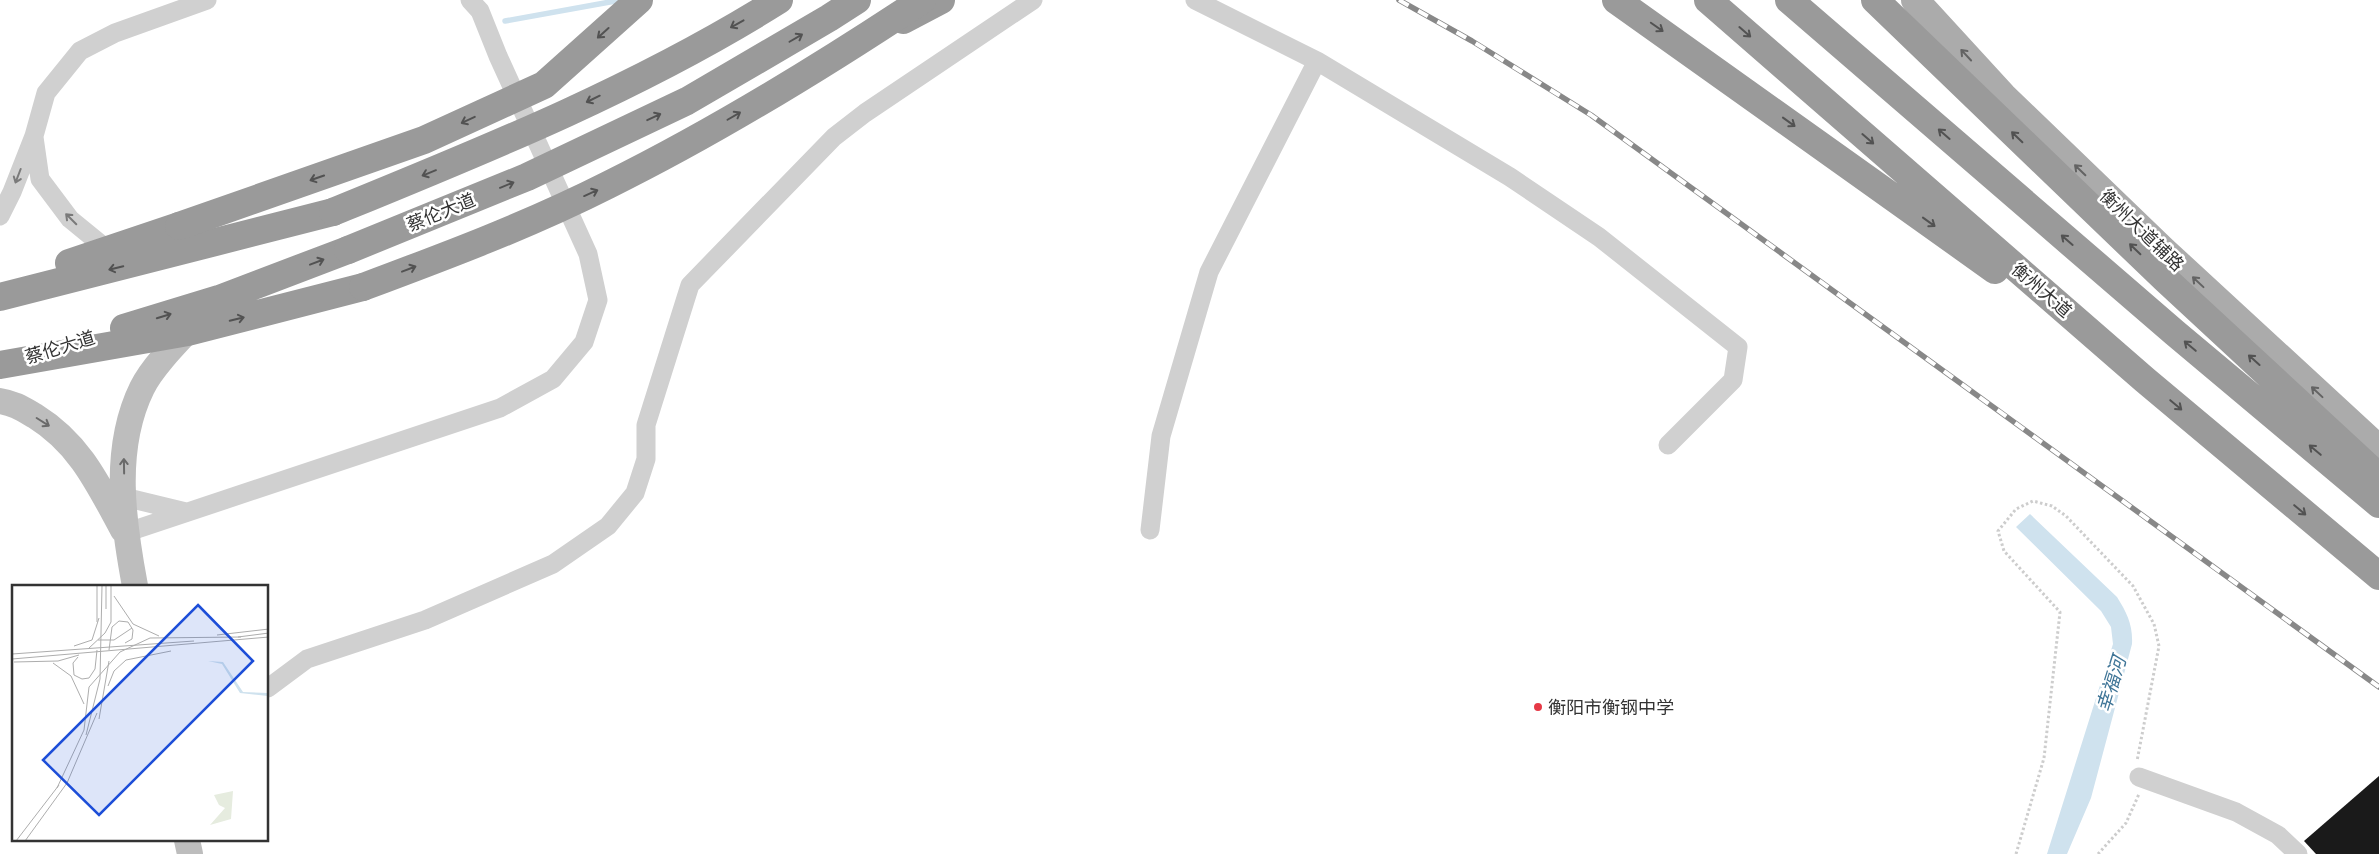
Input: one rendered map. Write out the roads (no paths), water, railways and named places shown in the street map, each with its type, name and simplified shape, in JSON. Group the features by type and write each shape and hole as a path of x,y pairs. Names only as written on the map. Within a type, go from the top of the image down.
{"highway":[{"path":"0,287 424,140 544,85 639,0"},
{"path":"0,297 333,212 508,141 669,62 779,0"},
{"name":"蔡伦大道","path":"0,365 220,299 348,250 527,176 687,101 857,0"},
{"path":"0,365 188,332 363,287 467,248 608,185 734,116 846,50 922,0"},
{"path":"846,50 942,0"},
{"path":"1616,0 1890,194 2145,380"},
{"name":"衡州大道","path":"1708,0 2145,380 2379,576"},
{"path":"1789,0 2174,333 2379,504"},
{"path":"1875,0 2165,279 2379,477"},
{"path":"1895,0 1979,100"},
{"path":"108,250 272,229"}],"main road":[{"name":"衡州大道辅路","path":"1915,0 2004,96 2156,244 2379,449"}],"street":[{"path":"0,216 12,192 34,136 46,93 80,51 115,33 208,0"},
{"path":"125,533 500,408 553,378 584,342 598,300 588,254 498,56 480,11 470,0"},
{"path":"269,687 307,659 425,620 553,564 608,526 635,493 646,459 646,425 690,284 834,137 864,113 1033,0"},
{"path":"1195,0 1317,61 1510,177 1599,237 1738,347 1733,380 1668,445"},
{"path":"1150,530 1161,436 1209,272 1317,61"},
{"path":"34,136 40,179 70,219 108,250"},
{"path":"135,585 125,533 123,444 142,387 188,332 220,299"},
{"path":"0,401 14,403 56,430 91,471 125,533"},
{"path":"124,497 186,512"},
{"path":"2139,777 2236,812 2278,835 2298,854"}],"water":[{"path":"2030,514 2117,597 2126,614 2131,631 2132,644 2091,798 2067,854 2047,854 2113,644 2111,627 2101,611 2016,527"}],"waterway":[{"name":"幸福河","path":"505,21 621,0"}],"railway":[{"path":"1399,0 1472,41 1591,115 2379,687"}],"place":[{"name":"衡阳市衡钢中学","path":"1538,707"}]}
